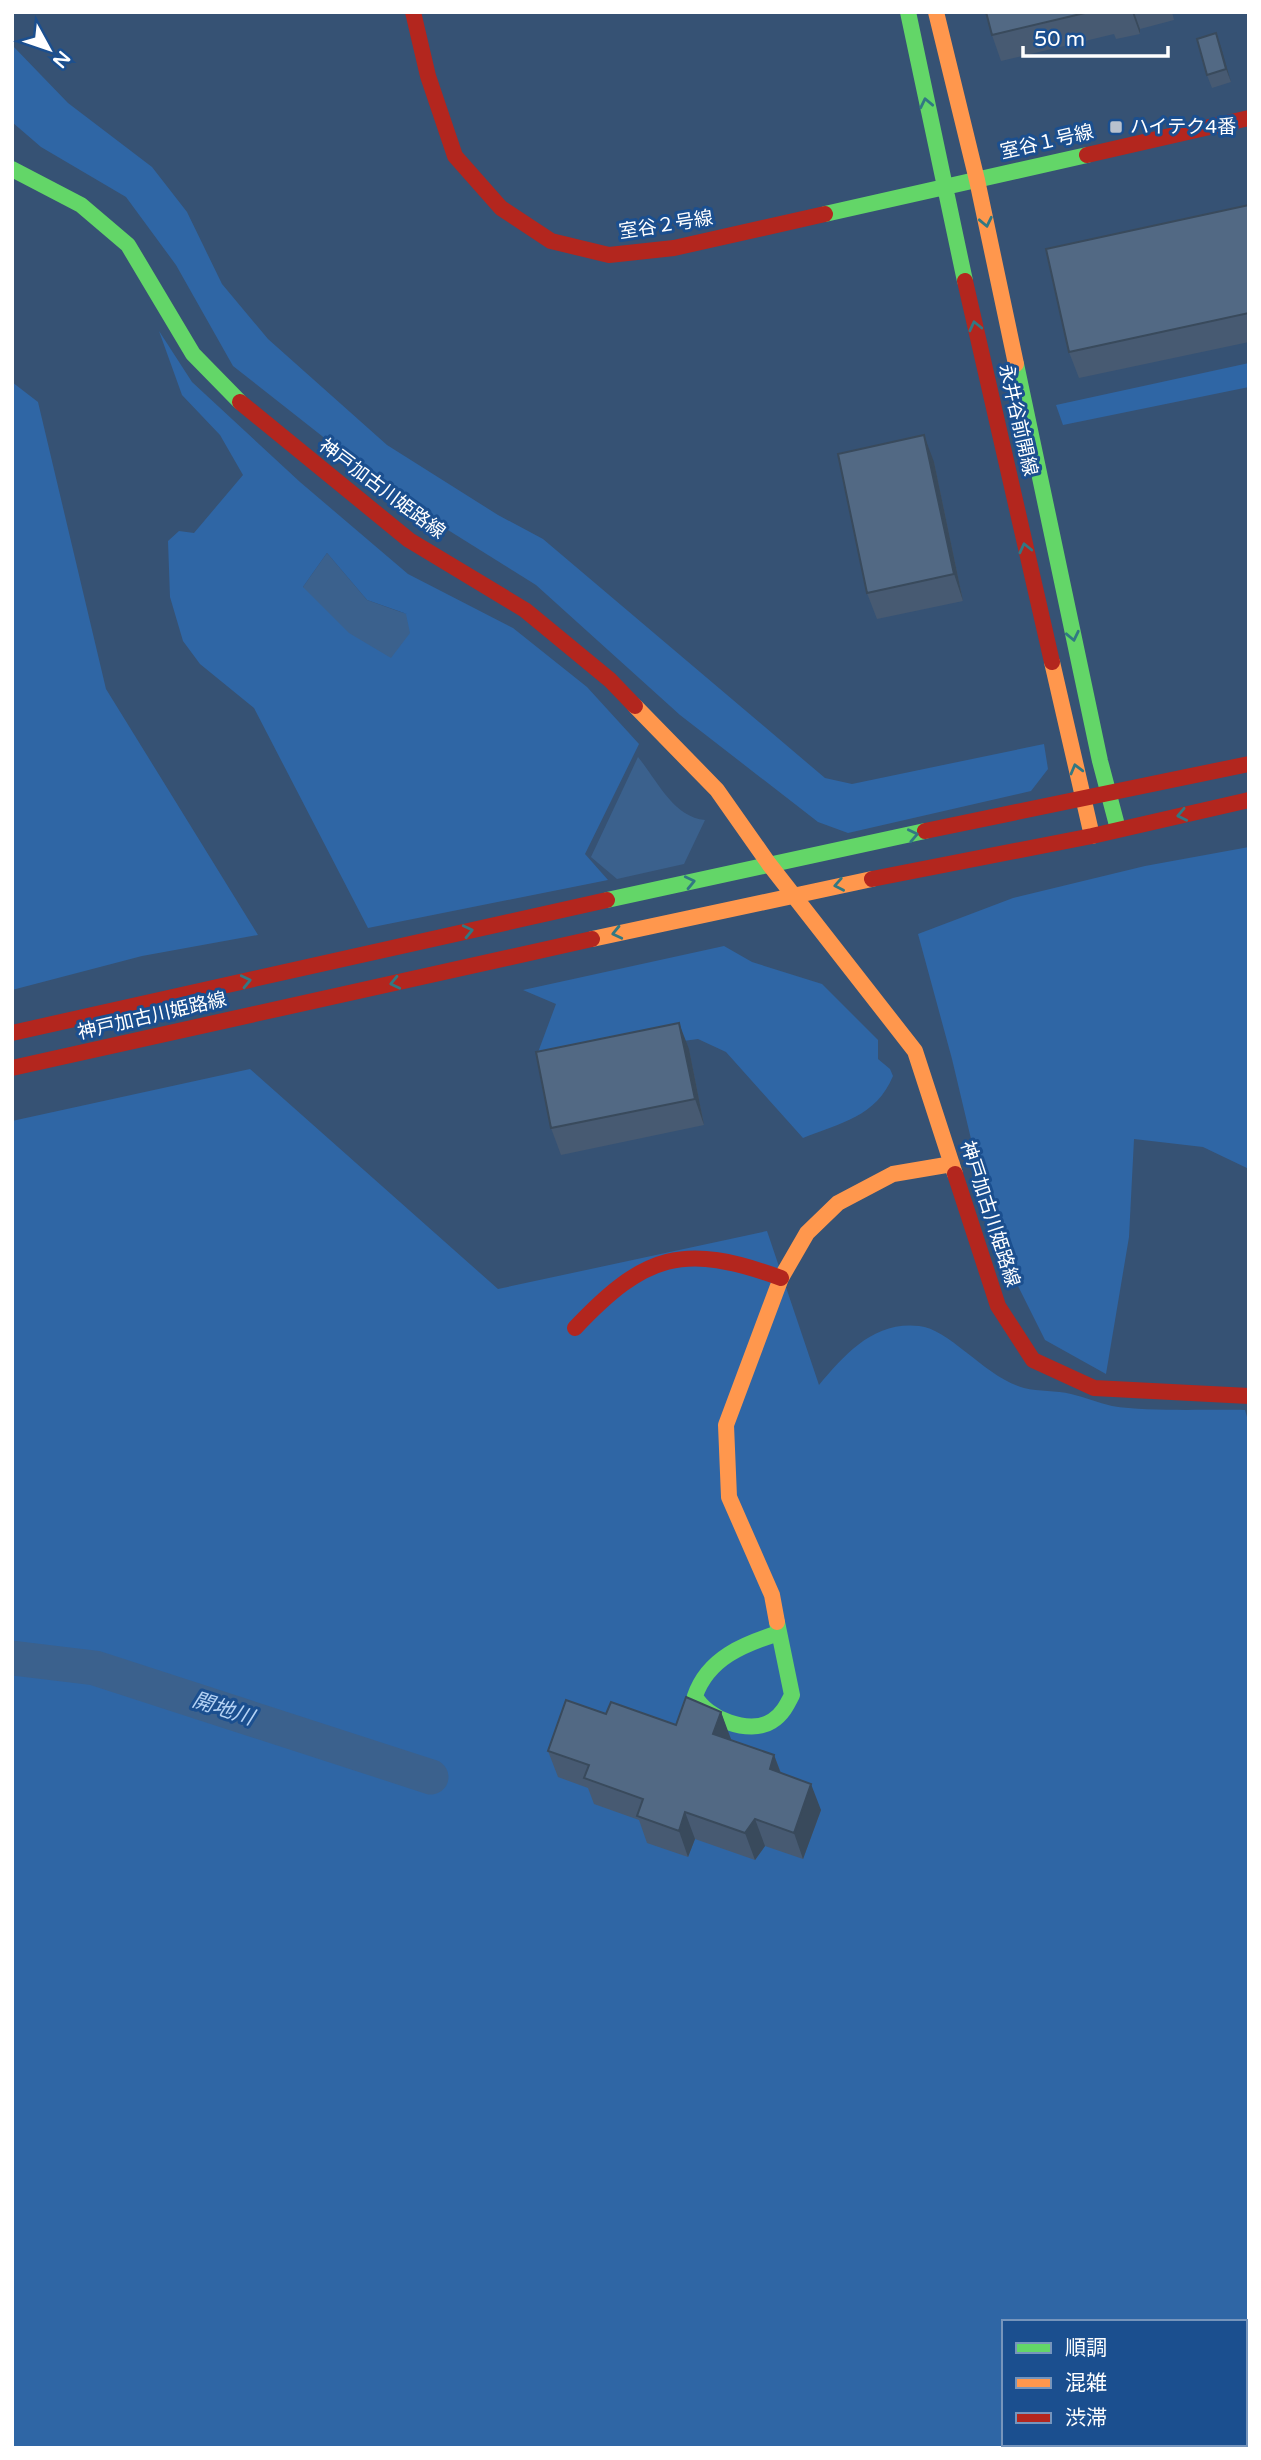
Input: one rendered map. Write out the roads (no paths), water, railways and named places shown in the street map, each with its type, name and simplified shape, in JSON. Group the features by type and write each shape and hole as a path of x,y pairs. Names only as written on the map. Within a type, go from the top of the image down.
{"main road":[{"name":"室谷２号線","path":"413,12 428,76 455,156 501,208 551,241 610,255 674,248 977,180"},
{"name":"永井谷前開線","path":"908,12 944,188 1092,836"},
{"name":"永井谷前開線","path":"936,12 977,180 1100,761 1118,829"},
{"name":"室谷１号線","path":"977,180 1249,118"},
{"name":"神戸加古川姫路線","path":"12,169 81,205 128,245 193,354 248,411 409,540 526,610 610,680 718,790 769,864 915,1051 998,1306 1033,1360 1094,1388 1249,1396"},
{"name":"神戸加古川姫路線","path":"12,1033 769,864 1249,764"},
{"name":"神戸加古川姫路線","path":"12,1068 792,894 1092,836 1249,800"},
{"path":"779,1633 748,1642 719,1662 697,1685 695,1696 702,1710 746,1728 765,1727 785,1710 792,1695 772,1595 730,1497 726,1425 781,1278 807,1233 838,1203 893,1174 952,1164"},
{"path":"575,1328 604,1297 641,1270 679,1261 719,1260 781,1278"}],"waterway":[{"name":"開地川","path":"12,1658 95,1668 431,1777"}],"place":[{"name":"ハイテク4番","path":"1116,127"}]}
